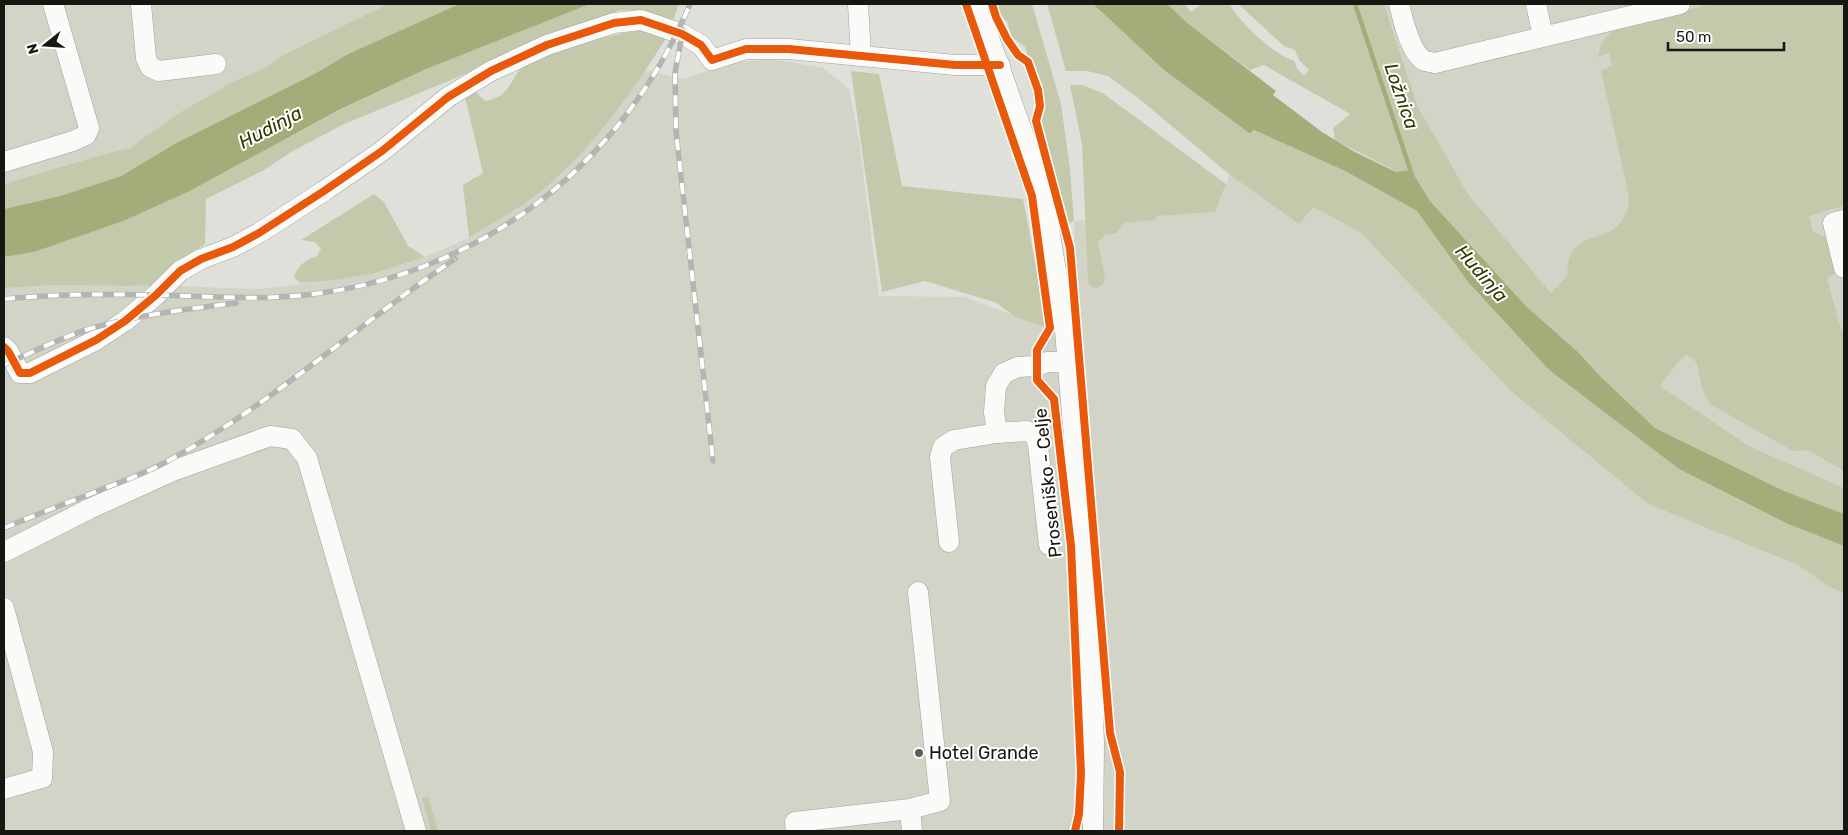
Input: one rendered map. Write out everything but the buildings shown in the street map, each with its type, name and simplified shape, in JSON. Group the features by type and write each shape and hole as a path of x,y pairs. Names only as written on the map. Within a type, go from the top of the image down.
{"street":[{"path":"4,162 73,142 86,136 89,128 54,4"},
{"path":"142,4 146,58 150,67 159,71 216,64"},
{"path":"858,4 861,56"},
{"path":"977,4 1042,187 1064,319 1090,628 1094,743 1093,831"},
{"path":"1399,4 1408,36 1415,51 1423,60 1435,63 1680,4"},
{"path":"1536,4 1543,36"},
{"path":"4,348 8,351 20,373 30,373 96,340 125,321 156,295 180,271 259,233 382,151 448,97 491,71 547,45 614,23 641,20 689,37 702,44 712,60 746,49 788,49 955,66 1000,65"},
{"path":"1844,220 1833,223 1844,268"},
{"path":"997,433 994,412 996,386 1004,373 1018,367 1036,366 1047,362 1067,362"},
{"path":"949,542 940,457 943,447 954,440 997,433 1027,431 1035,434 1038,444 1049,545"},
{"path":"4,552 89,509 175,470 270,436 292,439 307,458 416,831"},
{"path":"796,831 795,822 833,825 868,823 940,801 918,592"},
{"path":"4,608 43,752 42,778 4,789"},
{"path":"910,809 912,831"}],"shaded area":[{"path":"4,4 388,4 285,54 263,69 234,81 184,110 131,148 4,184"},
{"path":"388,4 459,4 346,55 316,73 176,143 121,176 60,196 4,209 4,184 131,148 184,110 234,81 263,69 285,54"},
{"path":"590,4 679,4 671,26 638,11 620,10 342,125 291,152 264,170 206,199 205,244 174,264 151,285 55,285 4,288 4,257 34,252 190,191 334,113 424,70"},
{"path":"997,4 1032,4 1061,104 1070,169 1074,221 1065,225 1037,120 1039,117 1037,107 1041,94 1025,47 1011,36 1007,21 1001,17"},
{"path":"1047,4 1093,4 1164,70 1249,133 1254,130 1345,171 1417,211 1468,282 1549,370 1679,469 1788,524 1844,546 1844,593 1829,587 1798,565 1648,504 1512,392 1362,234 1314,207 1299,224 1230,175 1142,101 1108,76 1087,71 1066,71"},
{"path":"1167,4 1185,4 1191,12 1202,4 1229,4 1241,20 1258,37 1276,52 1294,61 1298,70 1304,75 1309,70 1299,60 1295,50 1284,46 1238,4 1384,4 1418,107 1468,194 1551,293 1567,276 1569,260 1574,249 1582,242 1610,231 1619,224 1629,206 1627,188 1601,70 1612,66 1609,53 1598,57 1602,43 1611,32 1619,25 1713,4 1844,4 1844,206 1809,216 1813,232 1828,238 1836,273 1827,278 1841,330 1844,329 1844,471 1808,450 1793,451 1710,404 1702,388 1697,363 1687,355 1679,361 1660,386 1749,446 1844,488 1844,514 1782,490 1655,428 1601,377 1578,352 1527,307 1430,201 1411,170 1397,172 1335,140 1333,128 1350,114 1264,65 1250,70 1190,25"},
{"path":"1384,4 1844,4 1844,488 1749,446 1659,386 1551,293 1468,194 1418,107"},
{"path":"650,29 664,34 665,40 638,82 589,145 553,182 534,197 469,238 463,185 483,173 465,97 473,91 485,101 494,99 505,91 525,64 535,58 597,39"},
{"path":"771,59 823,68 849,89 859,141 879,296 965,297 1045,327 1077,324 1074,221 1215,212 1230,175 1299,224 1314,207 1362,234 1512,392 1648,504 1798,565 1829,587 1844,593 1844,831 4,831 4,288 55,285 151,285 259,289 372,274 425,257 469,238 533,198 563,173 609,120 646,70 683,79 731,63"},
{"path":"851,71 879,74 902,186 1023,199 1045,327 1015,317 997,303 925,281 882,292"},
{"path":"1070,85 1083,85 1104,94 1226,184 1215,212 1157,216 1154,220 1125,223 1116,233 1105,235 1098,242 1105,278 1103,284 1097,288 1091,287 1088,282 1082,144"},
{"path":"374,194 384,202 408,246 425,257 372,274 301,283 294,278 300,266 317,256 321,249 315,242 301,240"},
{"path":"428,796 438,831 431,831 422,798"}],"water":[{"name":"Hudinja","path":"459,4 590,4 424,70 337,111 190,191 123,221 34,252 4,257 4,209 60,196 121,176 176,143 316,73 346,55"},
{"name":"Hudinja","path":"1093,4 1167,4 1190,25 1276,91 1273,95 1322,132 1355,152 1396,172 1411,170 1430,201 1527,307 1578,352 1601,377 1655,428 1782,490 1844,514 1844,546 1788,524 1679,469 1549,370 1468,282 1417,211 1345,171 1254,130 1249,133 1164,70"}],"waterway":[{"name":"Ložnica","path":"1355,4 1412,175"}],"railway":[{"path":"4,299 100,295 234,298 280,297 348,288 412,271 472,244 528,210 578,168 622,120 660,65 690,4"},
{"path":"683,30 675,73 676,132 713,461"},
{"path":"4,528 146,472 204,440 277,391 455,259"},
{"path":"4,365 59,340 110,323 182,310 236,303"}],"cycle path":[{"name":"Proseniško - Celje","path":"966,4 1032,196 1050,328 1037,350 1037,380 1054,399 1071,546 1081,773 1079,814 1075,831"},
{"path":"992,4 1007,39 1018,55 1028,62 1038,90 1040,106 1036,121 1070,248 1110,733 1120,772 1119,831"},
{"path":"4,347 20,373 30,373 96,340 125,321 156,295 180,271 201,259 233,247 259,233 324,191 382,151 448,97 491,71 547,45 614,23 641,20 682,34 701,45 712,60 746,49 789,49 955,65 1000,65"}],"place":[{"name":"Hotel Grande","path":"919,753"}]}
